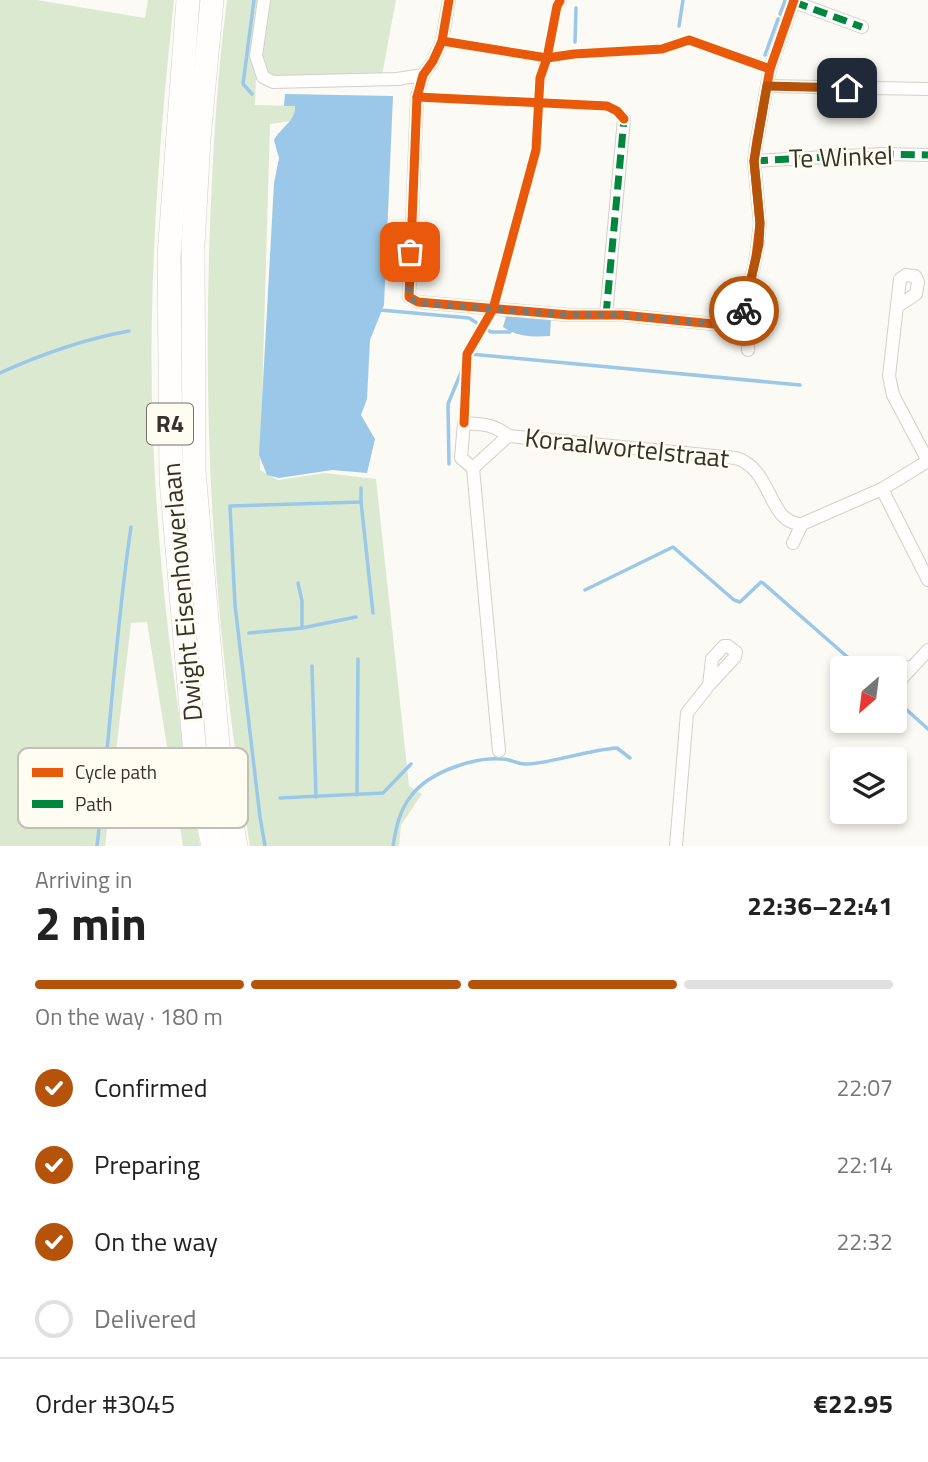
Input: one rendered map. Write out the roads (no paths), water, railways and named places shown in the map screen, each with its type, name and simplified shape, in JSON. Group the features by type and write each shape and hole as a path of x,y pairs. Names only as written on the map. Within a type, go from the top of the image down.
{"highway":[{"name":"Dwight Eisenhowerlaan","path":"188,0 169,256 171,479 194,748"},
{"name":"Dwight Eisenhowerlaan","path":"212,0 199,139 194,245 194,471 218,748"},
{"name":"Dwight Eisenhowerlaan","path":"209,828 213,846"},
{"name":"Dwight Eisenhowerlaan","path":"233,828 236,846"}],"street":[{"path":"264,0 256,55 263,76 273,82 397,79 423,75"},
{"path":"449,0 442,41 423,75 417,96 409,297 418,303 569,315 622,315 724,325 734,324 741,318 760,234 754,161 770,69 794,1 862,27"},
{"path":"767,86 928,89"},
{"path":"606,315 624,120"},
{"name":"Te Winkel","path":"754,161 883,153 928,155"},
{"path":"793,543 799,524 882,489 928,461 893,396 889,376 898,306"},
{"path":"741,318 748,328 748,350"},
{"name":"Koraalwortelstraat","path":"499,751 473,468 461,458 464,423 487,424 509,436 747,461 755,468 782,518 799,524"},
{"name":"Koraalwortelstraat","path":"473,468 509,436"},
{"path":"882,489 928,580"},
{"path":"907,672 928,650"},
{"path":"907,667 911,668"},
{"path":"676,846 687,713 709,685"}],"water":[{"path":"285,94 393,96 384,305 370,340 367,399 361,415 375,439 367,473 332,470 279,478 267,475 259,455 274,183 279,158 274,140 295,111 295,106 284,106"},
{"path":"507,313 551,317 550,336 514,333 503,327"}],"waterway":[{"path":"252,94 243,84 254,0"},
{"path":"679,26 683,0"},
{"path":"780,14 785,1"},
{"path":"575,42 576,8"},
{"path":"765,55 778,19"},
{"path":"380,310 469,318 491,332 510,332"},
{"path":"449,464 448,404 491,311"},
{"path":"0,373 63,348 129,331"},
{"path":"470,354 800,385"},
{"path":"361,488 373,613"},
{"path":"265,846 235,605 230,506 361,502"},
{"path":"108,748 131,527"},
{"path":"585,590 673,547 734,600 740,602 763,583 846,656"},
{"path":"298,583 302,601 302,628"},
{"path":"249,633 302,628 356,617"},
{"path":"357,795 358,659"},
{"path":"312,666 316,797"},
{"path":"907,710 928,729"},
{"path":"393,846 401,814 411,796 429,780 452,768 491,759 525,764 539,763 617,748 630,758"},
{"path":"280,798 383,793 411,764"},
{"path":"97,846 99,828"}]}
